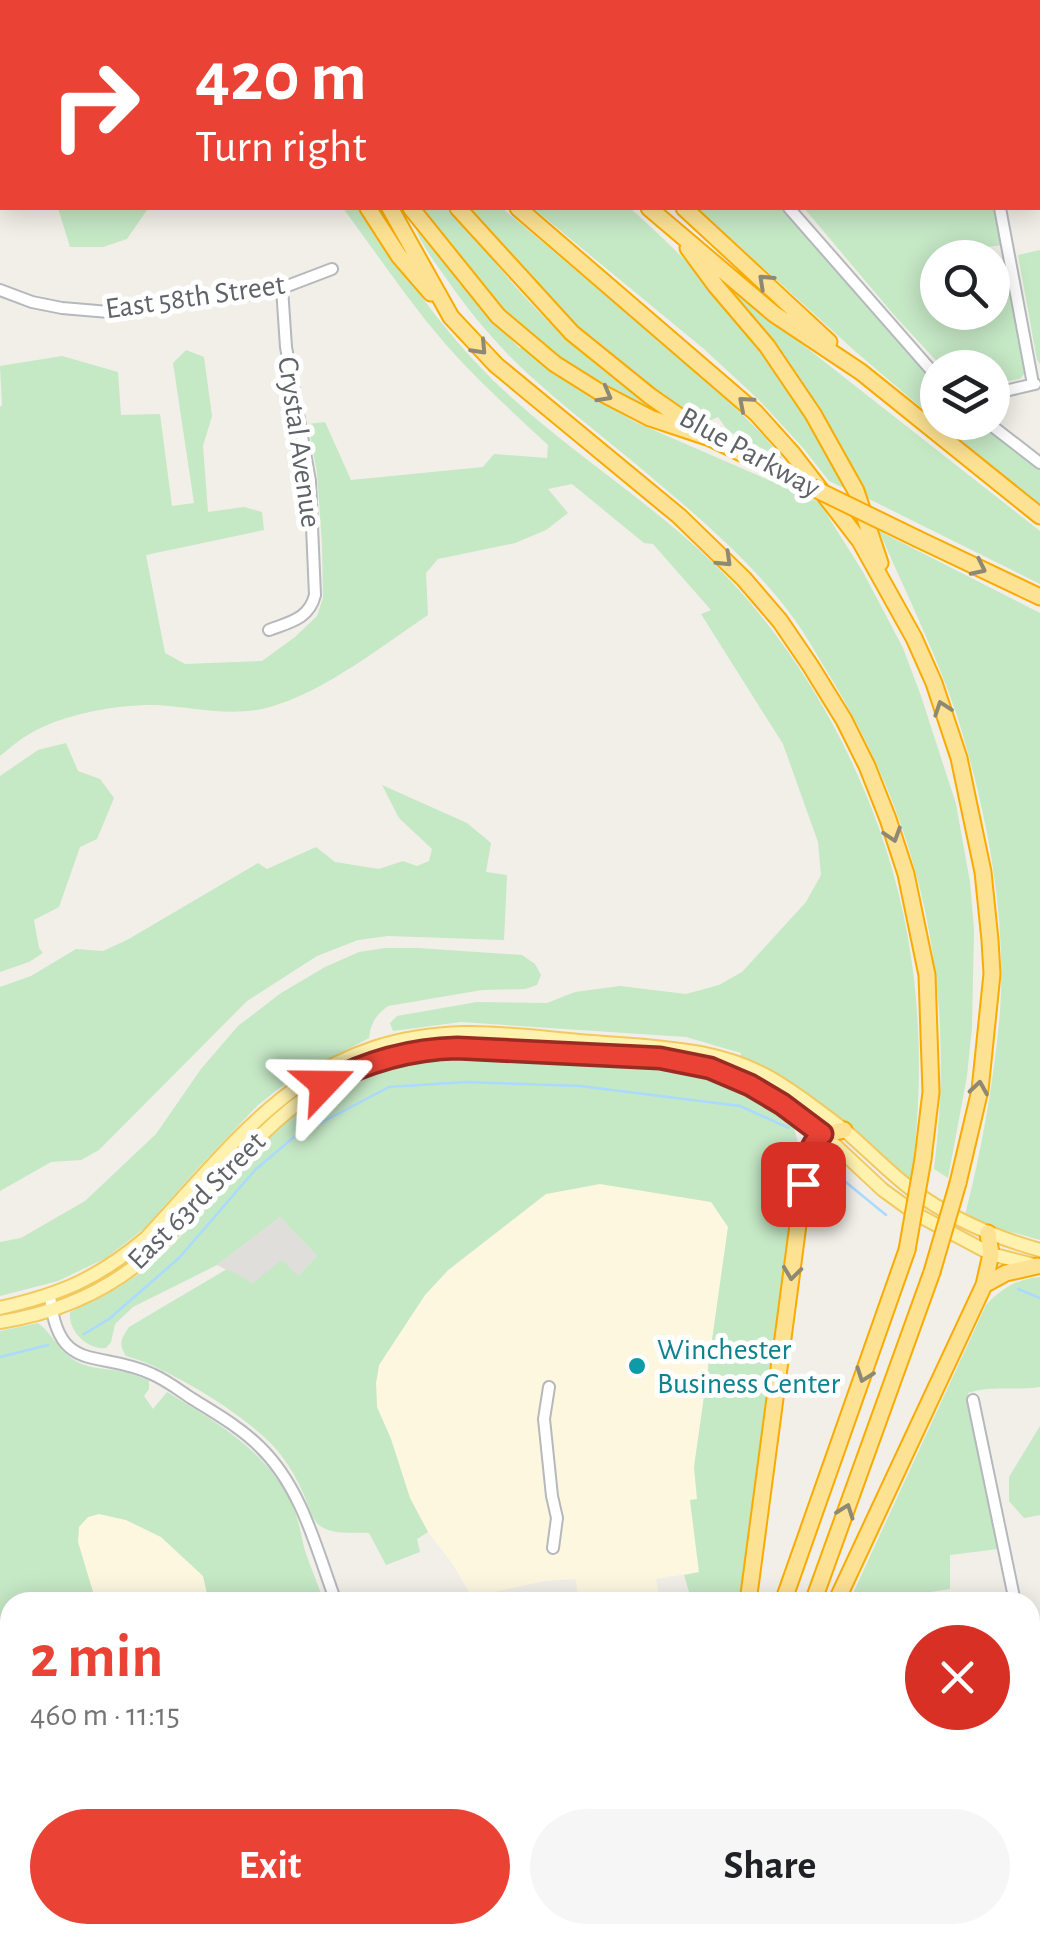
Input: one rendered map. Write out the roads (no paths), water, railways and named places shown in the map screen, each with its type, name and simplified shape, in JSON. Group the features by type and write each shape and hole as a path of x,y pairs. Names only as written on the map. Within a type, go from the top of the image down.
{"highway":[{"path":"369,210 399,256 496,365 679,516 744,579 780,621 844,720 867,766 906,874 927,975 931,1092 908,1250 787,1592"},
{"path":"391,210 451,317"},
{"path":"414,210 498,316 555,364 650,418 710,438"},
{"name":"Blue Parkway","path":"460,210 572,333 710,438 1040,597"},
{"path":"520,210 756,413 792,453 860,541 889,590 934,683 959,758 983,872 992,974 980,1090 932,1272 818,1592"},
{"path":"651,210 774,314 861,372"},
{"path":"686,210 861,372 1040,516"},
{"path":"671,226 767,346 813,414 856,491 889,590"},
{"path":"749,1592 807,1157 822,1134 844,1130"},
{"path":"841,1592 984,1285 991,1254 988,1233"},
{"path":"984,1285 1039,1261"}],"main road":[{"name":"East 63rd Street","path":"0,1308 50,1296 106,1270 146,1238 262,1114 296,1086 340,1060 372,1047 416,1037 466,1033 678,1048 756,1070 844,1130 915,1192 1039,1261"},
{"name":"East 63rd Street","path":"0,1322 51,1311 101,1288 143,1260 248,1148 303,1098 347,1072 431,1048 660,1058 710,1068 782,1104 822,1134 883,1190 945,1232 991,1254 1039,1261"}],"street":[{"path":"791,210 920,357"},
{"path":"1000,210 1037,384 1010,390"},
{"name":"East 58th Street","path":"0,290 32,302 109,312 282,288 332,268"},
{"name":"Crystal Avenue","path":"270,630 304,617 315,595 310,480 286,347 282,288"},
{"path":"1010,440 1040,464"},
{"path":"50,1296 60,1338 69,1346 87,1357 153,1374 258,1444 290,1484 332,1592"},
{"path":"549,1387 544,1419 557,1518 553,1548"},
{"path":"974,1400 1013,1592"}],"waterway":[{"path":"84,1334 109,1319 179,1258 255,1170 294,1137 389,1087 466,1082 580,1086 740,1106 789,1128"},
{"path":"826,1159 842,1179 886,1215"},
{"path":"1018,1289 1040,1298"},
{"path":"0,1357 48,1345"}],"place":[{"name":"Winchester Business Center","path":"637,1366"}]}
